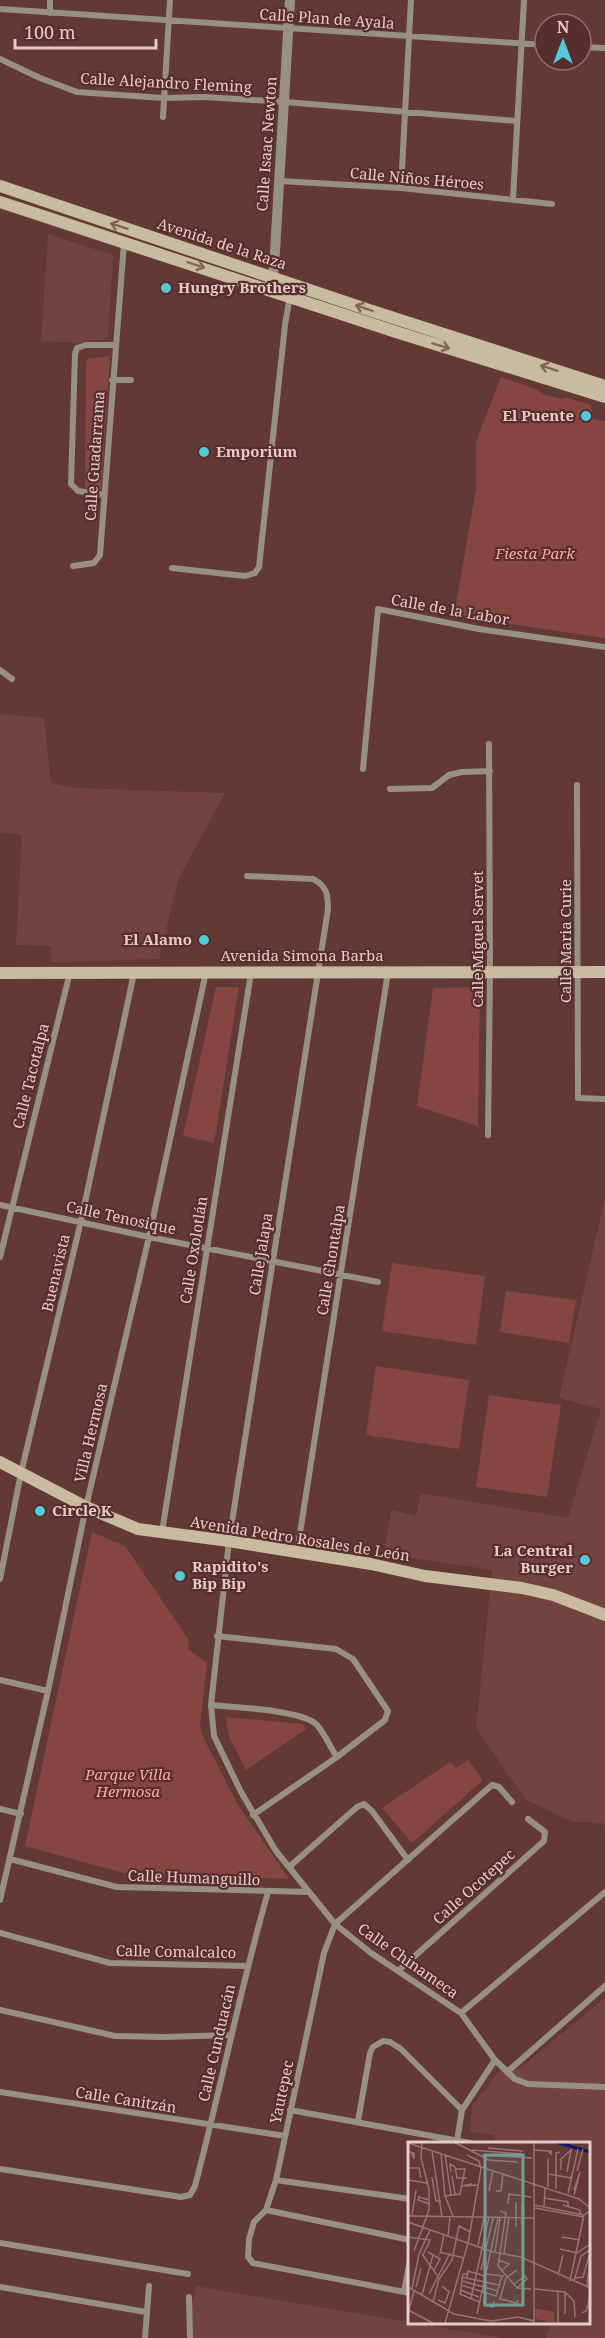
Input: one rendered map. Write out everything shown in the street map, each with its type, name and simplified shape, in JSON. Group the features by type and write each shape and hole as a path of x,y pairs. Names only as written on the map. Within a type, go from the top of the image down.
{"main road":[{"name":"Avenida de la Raza","path":"0,186 270,283"},
{"name":"Avenida de la Raza","path":"0,202 124,242 270,283 605,386"},
{"name":"Avenida de la Raza","path":"293,290 605,397"},
{"name":"Avenida Simona Barba","path":"0,973 605,972"},
{"name":"Avenida Pedro Rosales de León","path":"0,1462 126,1525 162,1533 229,1541 371,1564 425,1576 553,1595 605,1615"}],"street":[{"path":"50,0 50,13"},
{"path":"163,117 170,0"},
{"name":"Calle Isaac Newton","path":"270,283 280,181 290,0"},
{"path":"401,188 411,0"},
{"path":"513,199 524,0"},
{"name":"Calle Plan de Ayala","path":"0,9 533,44"},
{"name":"Calle Alejandro Fleming","path":"0,59 77,92 163,98 205,97 285,102 517,121"},
{"name":"Calle Niños Héroes","path":"280,181 401,188 552,204"},
{"name":"Calle Guadarrama","path":"72,566 90,564 99,558 124,242"},
{"path":"172,568 245,576 255,573 260,567 285,325 293,290"},
{"path":"104,495 78,491 71,484 75,354 77,348 86,345 115,345"},
{"path":"112,380 131,380"},
{"name":"Calle de la Labor","path":"363,769 378,609 479,629 605,647"},
{"path":"0,670 12,679"},
{"name":"Calle Miguel Servet","path":"488,1135 489,744"},
{"path":"390,789 432,788 449,775 490,771"},
{"name":"Calle Maria Curie","path":"577,785 578,1098 605,1099"},
{"name":"Calle Jalapa","path":"229,1541 328,909 328,897 324,886 307,878 247,876"},
{"name":"Villa Hermosa","path":"0,1900 48,1692 86,1507 149,1237 206,971"},
{"name":"Calle Oxolotlán","path":"162,1533 251,971"},
{"name":"Calle Chontalpa","path":"297,1553 388,971"},
{"name":"Calle Tacotalpa","path":"0,1257 70,972"},
{"name":"Buenavista","path":"0,1579 21,1473 81,1221 134,972"},
{"name":"Calle Tenosique","path":"0,1205 378,1282"},
{"name":"Calle Chinameca","path":"229,1541 211,1705 214,1736 254,1815 289,1867 335,1924 371,1953 461,2013 495,2060 515,2079 528,2084 605,2087"},
{"path":"217,1636 336,1649 344,1652 353,1659 387,1707 386,1720 254,1815"},
{"path":"0,1680 48,1692"},
{"path":"211,1705 291,1714 310,1719 317,1725 337,1757"},
{"path":"335,1924 492,1785 499,1787 512,1802"},
{"path":"289,1867 357,1807 364,1804 372,1811 408,1860"},
{"path":"0,1809 21,1814"},
{"name":"Calle Ocotepec","path":"398,1971 544,1841 545,1832 528,1819"},
{"name":"Calle Humanguillo","path":"10,1859 117,1887 309,1892"},
{"name":"Calle Cunduacán","path":"0,2169 186,2197 192,2192 211,2126 247,1966 267,1892"},
{"path":"461,2013 605,1892"},
{"name":"Yautepec","path":"335,1924 324,1953 276,2180 266,2210 254,2222 249,2239 249,2260 253,2263 407,2293"},
{"name":"Calle Comalcalco","path":"0,1933 110,1963 247,1966"},
{"path":"507,2072 605,1986"},
{"path":"0,2010 115,2036 232,2035"},
{"path":"358,2121 370,2053 373,2047 383,2041 394,2043 401,2049 462,2109"},
{"path":"457,2141 462,2109 495,2060"},
{"name":"Calle Canitzán","path":"0,2092 285,2136"},
{"path":"290,2110 464,2142"},
{"path":"276,2180 408,2199"},
{"path":"266,2210 408,2240"},
{"path":"0,2243 188,2274"},
{"path":"0,2286 146,2312"},
{"path":"145,2338 149,2286"},
{"path":"189,2297 190,2338"}],"shaded area":[{"path":"48,234 113,255 108,338 78,343 41,341"},
{"path":"0,714 44,718 51,783 77,788 225,793 179,878 159,959 51,962 51,946 16,945 22,835 0,833"},
{"path":"605,1198 605,1827 603,1823 573,1822 526,1800 476,1728 492,1570 384,1554 391,1510 416,1516 421,1493 568,1518 601,1409 559,1398"},
{"path":"605,1998 605,2338 546,2338 551,2323 590,2323 590,2142 494,2142 495,2135 470,2132 472,2106 500,2070 519,2069"},
{"path":"196,2286 503,2338 190,2338 189,2323"}],"green space":[{"path":"110,356 101,492 85,488 86,364 87,359"},
{"name":"Fiesta Park","path":"501,377 538,390 542,394 563,399 564,397 591,405 594,419 605,421 605,638 454,616 476,489 476,442"},
{"path":"216,987 239,987 214,1143 183,1136"},
{"path":"480,987 478,1126 417,1106 433,988"},
{"path":"392,1263 485,1276 476,1345 382,1331"},
{"path":"506,1291 576,1300 569,1343 500,1332"},
{"path":"376,1366 469,1380 459,1449 366,1435"},
{"path":"489,1395 561,1405 547,1497 476,1487"},
{"name":"Parque Villa Hermosa","path":"92,1532 125,1546 189,1640 188,1649 207,1663 200,1727 206,1743 238,1805 289,1879 124,1873 25,1846"},
{"path":"226,1717 303,1724 306,1729 246,1770 229,1737"},
{"path":"468,1760 483,1780 412,1843 382,1808 450,1762 456,1768"}],"place":[{"name":"Hungry Brothers","path":"166,288"},
{"name":"El Puente","path":"586,416"},
{"name":"Emporium","path":"204,452"},
{"name":"El Alamo","path":"204,940"},
{"name":"Circle K","path":"40,1511"},
{"name":"La Central Burger","path":"585,1560"},
{"name":"Rapidito's Bip Bip","path":"180,1576"}]}
